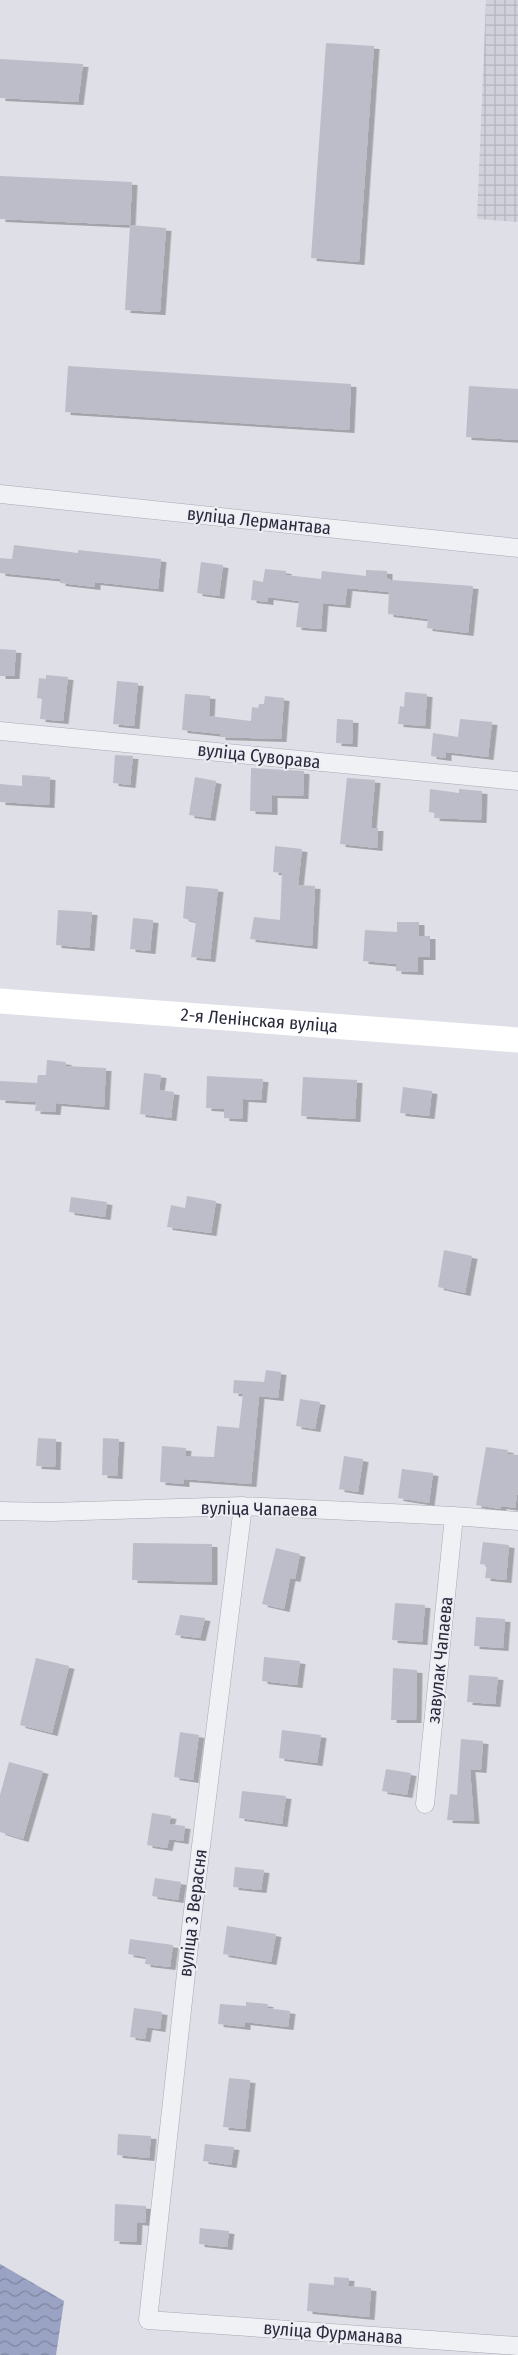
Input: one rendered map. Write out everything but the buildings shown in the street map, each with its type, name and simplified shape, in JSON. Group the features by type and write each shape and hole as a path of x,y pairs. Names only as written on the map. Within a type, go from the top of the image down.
{"main road":[{"name":"2-я Ленінская вуліца","path":"0,1001 518,1040"}],"street":[{"name":"вуліца Лермантава","path":"0,494 518,548"},
{"name":"вуліца Суворава","path":"0,731 518,781"},
{"name":"вуліца Чапаева","path":"0,1511 51,1512 244,1506 518,1521"},
{"name":"вуліца 3 Верасня","path":"148,2320 192,1919 244,1506"},
{"name":"завулак Чапаева","path":"425,1804 454,1516"},
{"name":"вуліца Фурманава","path":"148,2320 518,2346"}],"shaded area":[{"path":"486,0 518,0 518,222 477,219"}],"water":[{"path":"0,2264 64,2301 56,2355 0,2355"}]}
